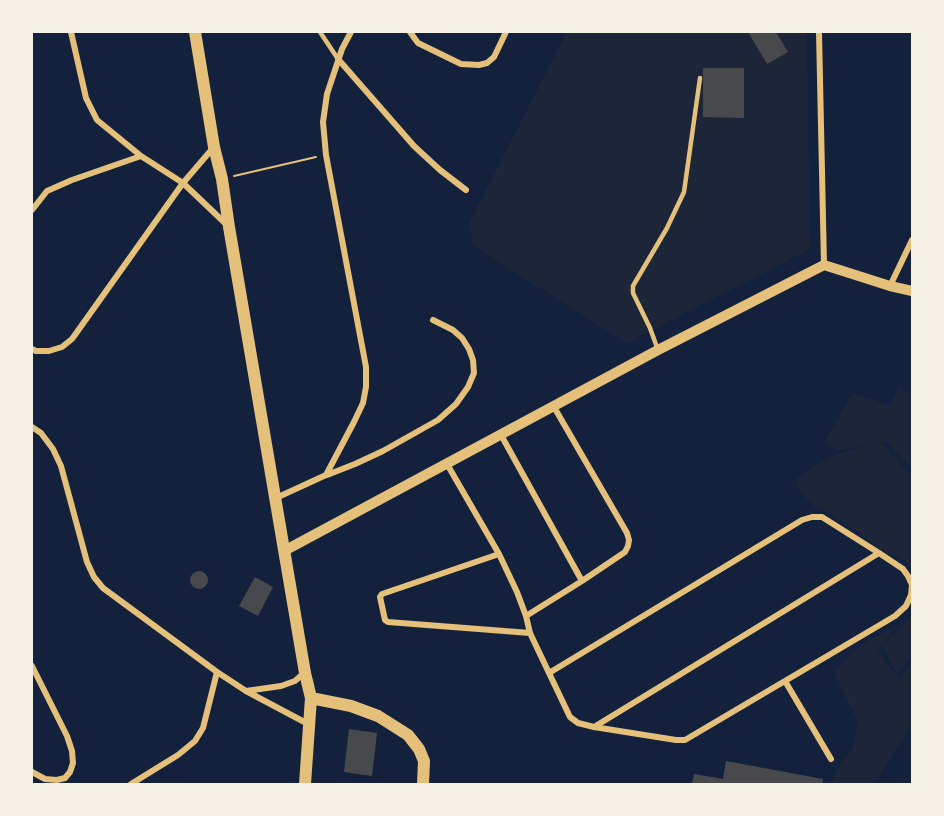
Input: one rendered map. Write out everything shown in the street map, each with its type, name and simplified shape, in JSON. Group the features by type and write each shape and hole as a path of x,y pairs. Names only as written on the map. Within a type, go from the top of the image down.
{"main road":[{"path":"195,32 311,698 305,784"},
{"path":"311,698 351,706 378,716 408,735 423,761 423,784"}],"street":[{"path":"71,32 86,98 97,120 141,156 183,183 229,226"},
{"path":"326,475 363,403 366,387 366,368 326,155 323,122 327,94 338,59 351,32"},
{"path":"410,32 418,43 460,64 479,65 488,63 494,57 506,32"},
{"path":"819,32 824,265"},
{"path":"338,59 414,146 466,190"},
{"path":"32,349 49,351 62,347 72,339 183,183 214,147"},
{"path":"32,210 47,191 141,156"},
{"path":"890,286 912,240"},
{"path":"284,551 658,350 824,265 912,291"},
{"path":"275,498 383,451 438,420 456,404 468,387 474,373 473,360 462,338 453,330 433,320"},
{"path":"526,615 625,552 629,540 554,407"},
{"path":"32,427 53,449 61,466 87,562 94,577 103,588 217,672 246,691 310,725"},
{"path":"501,435 582,581"},
{"path":"447,464 499,554 517,592 530,633 549,673 570,717 578,723 685,740 895,616 906,606 912,585 903,569 822,517 812,517 802,520 549,673"},
{"path":"594,727 879,553"},
{"path":"499,554 382,594 380,597 385,620 530,633"},
{"path":"32,666 67,736 73,763 65,778 57,780 32,772"},
{"path":"131,784 178,755 195,741 203,728 217,672"},
{"path":"246,691 281,686 295,681 305,673"},
{"path":"785,681 831,759"}],"lane":[{"path":"320,32 338,59"},
{"path":"658,350 633,293 633,286 667,228 684,192 700,78"}],"path":[{"path":"222,179 326,155"}],"shaded area":[{"path":"567,32 807,32 810,249 627,343 473,246 469,223"},
{"path":"899,388 912,394 912,460 910,467 885,441 881,442 912,476 912,570 907,562 879,548 828,512 816,508 799,491 796,479 832,456 871,444 837,451 825,441 853,393 890,406"},
{"path":"912,616 912,656 897,674 882,646 876,655 882,655 900,678 912,663 912,725 875,784 831,784 841,762 853,749 857,727 856,717 834,671 855,650 895,627 883,645"}],"building":[{"path":"748,32 776,32 788,52 767,64"},
{"path":"703,68 744,68 744,118 703,117"},
{"path":"199,571 205,574 208,580 205,586 199,589 193,586 190,580 193,574"},
{"path":"255,577 273,587 258,616 239,606"},
{"path":"349,729 377,733 372,776 344,772"},
{"path":"726,761 823,779 822,784 692,784 694,774 723,779"}]}
